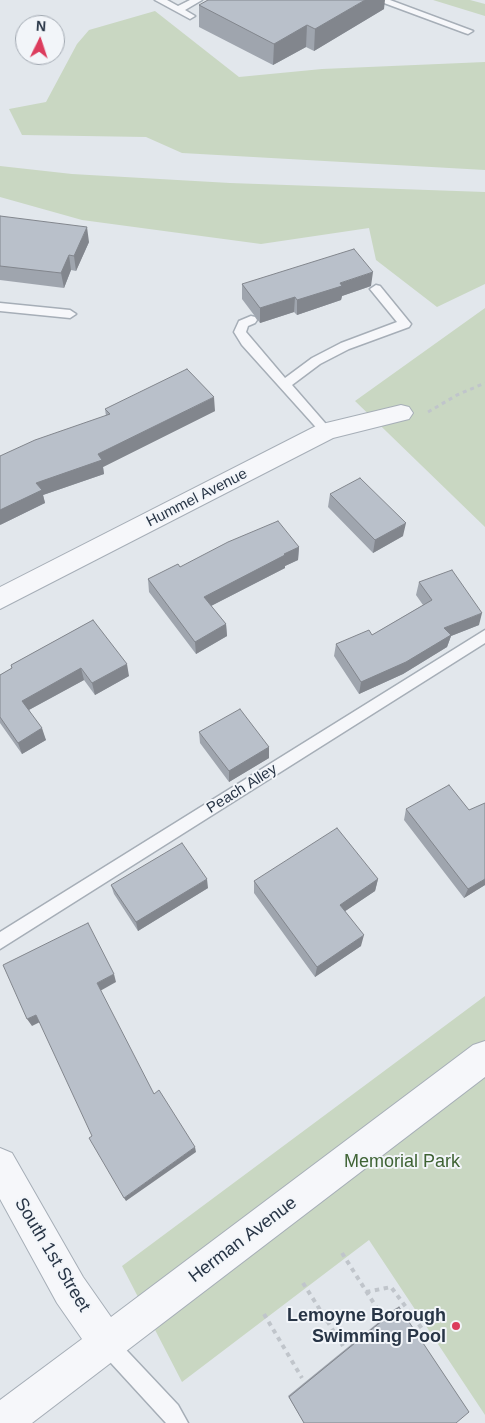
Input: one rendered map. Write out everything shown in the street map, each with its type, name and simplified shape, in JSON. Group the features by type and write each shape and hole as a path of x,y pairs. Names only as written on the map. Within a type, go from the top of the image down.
{"street":[{"name":"Hummel Avenue","path":"0,599 326,431 401,413"},
{"name":"Herman Avenue","path":"1,1423 485,1058"},
{"name":"South 1st Street","path":"0,1165 70,1290 107,1344"}],"lane":[{"path":"160,0 190,16"},
{"path":"178,10 197,0"},
{"path":"382,0 468,32"},
{"path":"284,385 316,361 345,346 405,324 376,289"},
{"path":"0,307 70,314"},
{"path":"250,320 243,324 240,332 246,342 326,431"},
{"name":"Peach Alley","path":"0,941 485,636"},
{"path":"107,1344 178,1419"}],"path":[{"path":"425,414 457,395 485,383"},
{"path":"342,1253 380,1313"},
{"path":"303,1283 343,1346"},
{"path":"366,1292 391,1287 422,1330"},
{"path":"264,1314 302,1378"}],"green space":[{"path":"433,0 470,0 485,4 485,16"},
{"path":"155,11 239,77 322,69 485,62 485,170 182,153 146,137 22,135 9,109 46,102 77,44 89,30"},
{"path":"0,166 72,174 230,183 485,192 485,284 437,307 376,260 369,228 261,244 82,220 0,197"},
{"path":"485,308 485,527 355,401"},
{"name":"Memorial Park","path":"485,996 485,1415 369,1240 182,1382 122,1266"}],"building":[{"path":"208,0 365,0 315,29 307,25 274,44 199,5"},
{"path":"0,216 87,227 74,256 69,255 61,273 0,266"},
{"path":"354,249 373,272 340,283 342,286 297,300 295,297 260,308 242,284"},
{"path":"187,369 214,397 98,454 102,460 36,483 42,490 0,510 0,456 35,440 110,414 105,409"},
{"path":"360,478 406,523 375,540 330,494"},
{"path":"278,521 299,547 204,597 226,624 195,642 148,579 178,564 180,567 228,542"},
{"path":"452,570 482,613 444,628 451,635 406,662 361,682 336,644 369,630 372,635 432,600 419,582"},
{"path":"93,620 127,664 92,683 81,668 22,701 42,728 18,743 0,717 0,675 12,668 11,665"},
{"path":"240,709 269,747 229,771 199,732"},
{"path":"449,785 469,810 485,803 485,879 468,889 406,809"},
{"path":"337,828 378,879 340,905 364,935 317,967 254,881"},
{"path":"182,843 207,879 136,922 111,885"},
{"path":"88,923 114,974 97,983 154,1094 159,1090 195,1147 124,1198 89,1138 92,1136 36,1015 27,1019 3,965"},
{"path":"399,1307 469,1412 456,1423 304,1423 289,1397"}],"place":[{"name":"Lemoyne Borough Swimming Pool","path":"456,1326"}]}
